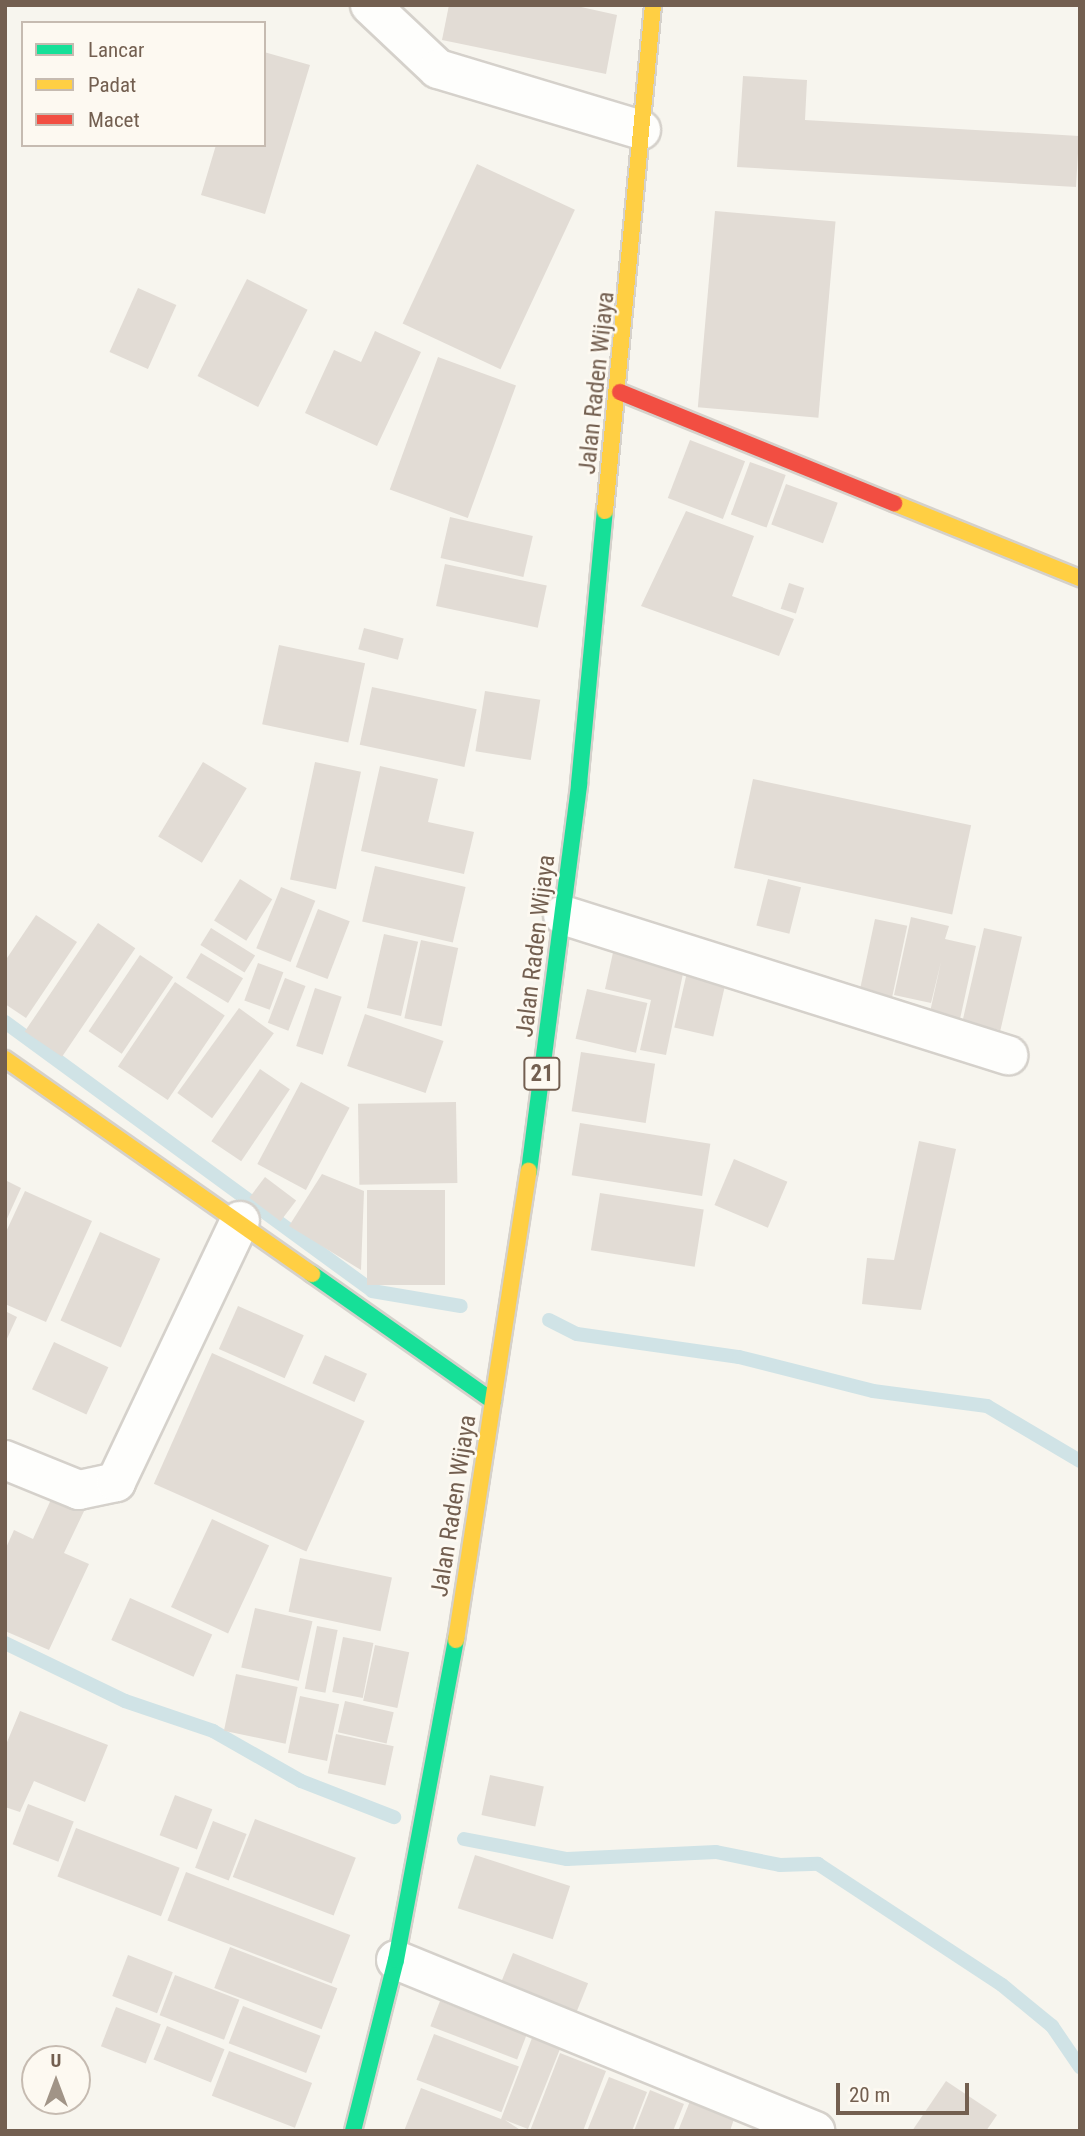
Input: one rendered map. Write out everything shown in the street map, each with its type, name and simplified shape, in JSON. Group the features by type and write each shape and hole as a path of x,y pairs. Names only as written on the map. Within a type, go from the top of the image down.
{"main road":[{"name":"Jalan Raden Wijaya","path":"353,2131 397,1960 440,1744 563,915 620,392 653,5"},
{"path":"620,392 1080,578"},
{"path":"5,1059 240,1221 493,1401"}],"street":[{"path":"370,5 438,69 641,130"},
{"path":"563,915 1008,1055"},
{"path":"5,1461 79,1490 116,1482 240,1221"},
{"path":"397,1960 815,2131"}],"building":[{"path":"449,5 572,5 617,15 606,74 442,40"},
{"path":"266,53 310,65 265,214 201,195 215,147 266,147"},
{"path":"743,76 807,80 805,120 1079,136 1076,187 737,167"},
{"path":"477,164 575,210 501,369 403,324"},
{"path":"715,211 836,222 818,418 698,407"},
{"path":"247,279 308,310 258,407 198,376"},
{"path":"138,288 176,305 148,369 110,352"},
{"path":"375,331 421,352 377,446 305,413 334,350 361,362"},
{"path":"438,357 516,385 468,518 390,489"},
{"path":"690,440 745,461 723,519 668,498"},
{"path":"750,462 786,475 767,528 731,515"},
{"path":"786,484 838,503 823,543 771,524"},
{"path":"686,511 754,536 732,596 794,619 779,656 641,606"},
{"path":"450,517 533,536 523,577 441,558"},
{"path":"445,564 547,586 538,628 436,606"},
{"path":"789,583 804,588 796,614 781,609"},
{"path":"364,628 404,639 398,660 358,649"},
{"path":"279,645 365,663 348,743 262,724"},
{"path":"372,687 477,709 464,767 360,745"},
{"path":"485,691 540,700 531,760 475,751"},
{"path":"203,762 247,788 202,863 158,837"},
{"path":"315,762 361,772 336,889 290,879"},
{"path":"380,766 438,779 428,822 474,832 464,874 361,851"},
{"path":"753,779 971,825 952,914 734,868"},
{"path":"375,866 466,887 453,942 362,922"},
{"path":"240,879 272,899 246,941 214,921"},
{"path":"768,879 801,887 789,934 756,926"},
{"path":"281,887 315,901 291,962 256,948"},
{"path":"318,909 350,921 328,979 296,967"},
{"path":"36,915 77,942 26,1018 5,1004 5,961"},
{"path":"911,917 949,926 945,939 976,946 960,1019 930,1012 941,962 931,1003 894,995"},
{"path":"875,919 907,926 892,999 859,992"},
{"path":"98,923 135,948 62,1057 25,1032"},
{"path":"211,928 255,956 245,973 200,945"},
{"path":"984,928 1022,937 1000,1030 962,1022"},
{"path":"384,934 418,942 401,1016 367,1008"},
{"path":"421,940 458,948 442,1026 404,1018"},
{"path":"614,948 685,964 666,1055 640,1050 651,1000 605,989"},
{"path":"201,953 243,978 228,1003 186,978"},
{"path":"140,955 173,977 122,1054 89,1031"},
{"path":"258,963 283,972 270,1010 244,1001"},
{"path":"688,968 727,977 713,1036 674,1027"},
{"path":"285,978 306,986 288,1031 268,1023"},
{"path":"175,982 225,1016 168,1100 118,1067"},
{"path":"315,988 342,997 323,1055 296,1046"},
{"path":"587,989 647,1003 636,1053 576,1039"},
{"path":"239,1008 274,1033 212,1118 177,1093"},
{"path":"365,1014 443,1041 426,1093 347,1066"},
{"path":"581,1052 655,1064 646,1123 572,1111"},
{"path":"260,1069 290,1089 241,1161 211,1141"},
{"path":"301,1082 350,1108 306,1190 257,1164"},
{"path":"456,1102 457,1183 359,1185 358,1104"},
{"path":"580,1123 710,1144 702,1196 572,1175"},
{"path":"919,1141 956,1149 921,1310 862,1304 867,1258 894,1260"},
{"path":"734,1159 787,1182 768,1228 714,1205"},
{"path":"322,1174 364,1191 361,1270 289,1226"},
{"path":"265,1177 296,1200 280,1221 249,1198"},
{"path":"5,1180 21,1188 5,1223"},
{"path":"367,1190 445,1190 445,1285 367,1285"},
{"path":"25,1191 92,1221 46,1322 5,1304 5,1234"},
{"path":"600,1193 704,1209 695,1267 591,1250"},
{"path":"100,1232 160,1259 121,1347 61,1321"},
{"path":"238,1306 304,1335 285,1378 219,1349"},
{"path":"5,1311 17,1317 5,1343"},
{"path":"54,1342 108,1367 86,1414 32,1389"},
{"path":"212,1353 365,1421 306,1552 154,1484"},
{"path":"325,1355 367,1374 354,1402 312,1383"},
{"path":"54,1493 86,1507 64,1553 89,1564 49,1650 5,1631 5,1550 14,1530 33,1539"},
{"path":"212,1519 269,1546 228,1634 171,1607"},
{"path":"300,1558 392,1578 381,1631 289,1612"},
{"path":"130,1598 212,1635 194,1677 111,1640"},
{"path":"255,1608 312,1621 299,1681 241,1667"},
{"path":"317,1626 338,1630 325,1693 305,1689"},
{"path":"343,1637 373,1643 363,1698 332,1692"},
{"path":"375,1645 409,1652 397,1708 363,1701"},
{"path":"236,1674 298,1687 286,1744 224,1731"},
{"path":"300,1696 339,1704 327,1761 288,1753"},
{"path":"345,1701 394,1712 387,1743 338,1732"},
{"path":"20,1711 108,1745 85,1802 34,1781 20,1812 5,1807 5,1747"},
{"path":"336,1734 394,1746 385,1785 328,1773"},
{"path":"490,1775 544,1786 535,1827 481,1815"},
{"path":"175,1795 212,1809 197,1849 160,1835"},
{"path":"28,1804 74,1822 58,1862 13,1844"},
{"path":"255,1819 356,1858 334,1916 233,1877"},
{"path":"213,1821 247,1834 229,1881 195,1868"},
{"path":"76,1828 180,1868 161,1916 57,1877"},
{"path":"475,1855 570,1886 553,1939 458,1908"},
{"path":"186,1872 350,1935 332,1984 167,1921"},
{"path":"230,1947 337,1988 322,2029 214,1988"},
{"path":"513,1953 588,1983 576,2014 501,1984"},
{"path":"128,1955 173,1972 157,2013 112,1996"},
{"path":"175,1975 239,2000 224,2040 160,2015"},
{"path":"440,2001 527,2034 517,2060 430,2026"},
{"path":"243,2006 320,2036 306,2073 229,2043"},
{"path":"116,2007 161,2024 146,2063 101,2046"},
{"path":"167,2026 224,2049 211,2083 154,2059"},
{"path":"434,2034 519,2067 501,2112 416,2080"},
{"path":"532,2038 560,2049 528,2129 505,2120 522,2131 404,2131 421,2088 501,2119"},
{"path":"229,2051 312,2083 295,2128 212,2096"},
{"path":"560,2053 606,2071 583,2131 530,2131"},
{"path":"609,2077 647,2092 632,2131 587,2131"},
{"path":"946,2081 997,2115 986,2131 912,2131"},
{"path":"650,2090 684,2104 673,2131 634,2131"},
{"path":"690,2101 734,2119 730,2131 678,2131"}],"waterway":[{"path":"5,1022 372,1291 461,1306"},
{"path":"549,1320 577,1334 739,1357 873,1391 987,1406 1080,1461"},
{"path":"5,1643 125,1701 213,1731 301,1781 394,1817"},
{"path":"464,1839 567,1859 716,1852 780,1865 818,1864 1002,1985 1052,2026 1080,2067"}],"traffic: fast":[{"path":"529,1171 579,784 605,511"},
{"path":"312,1274 493,1401"},
{"path":"353,2131 396,1960 456,1640"}],"traffic: slow":[{"path":"605,511 653,5"},
{"path":"894,503 1080,578"},
{"path":"5,1059 312,1274"},
{"path":"456,1640 529,1171"}],"traffic: jam":[{"path":"620,392 894,503"}]}
